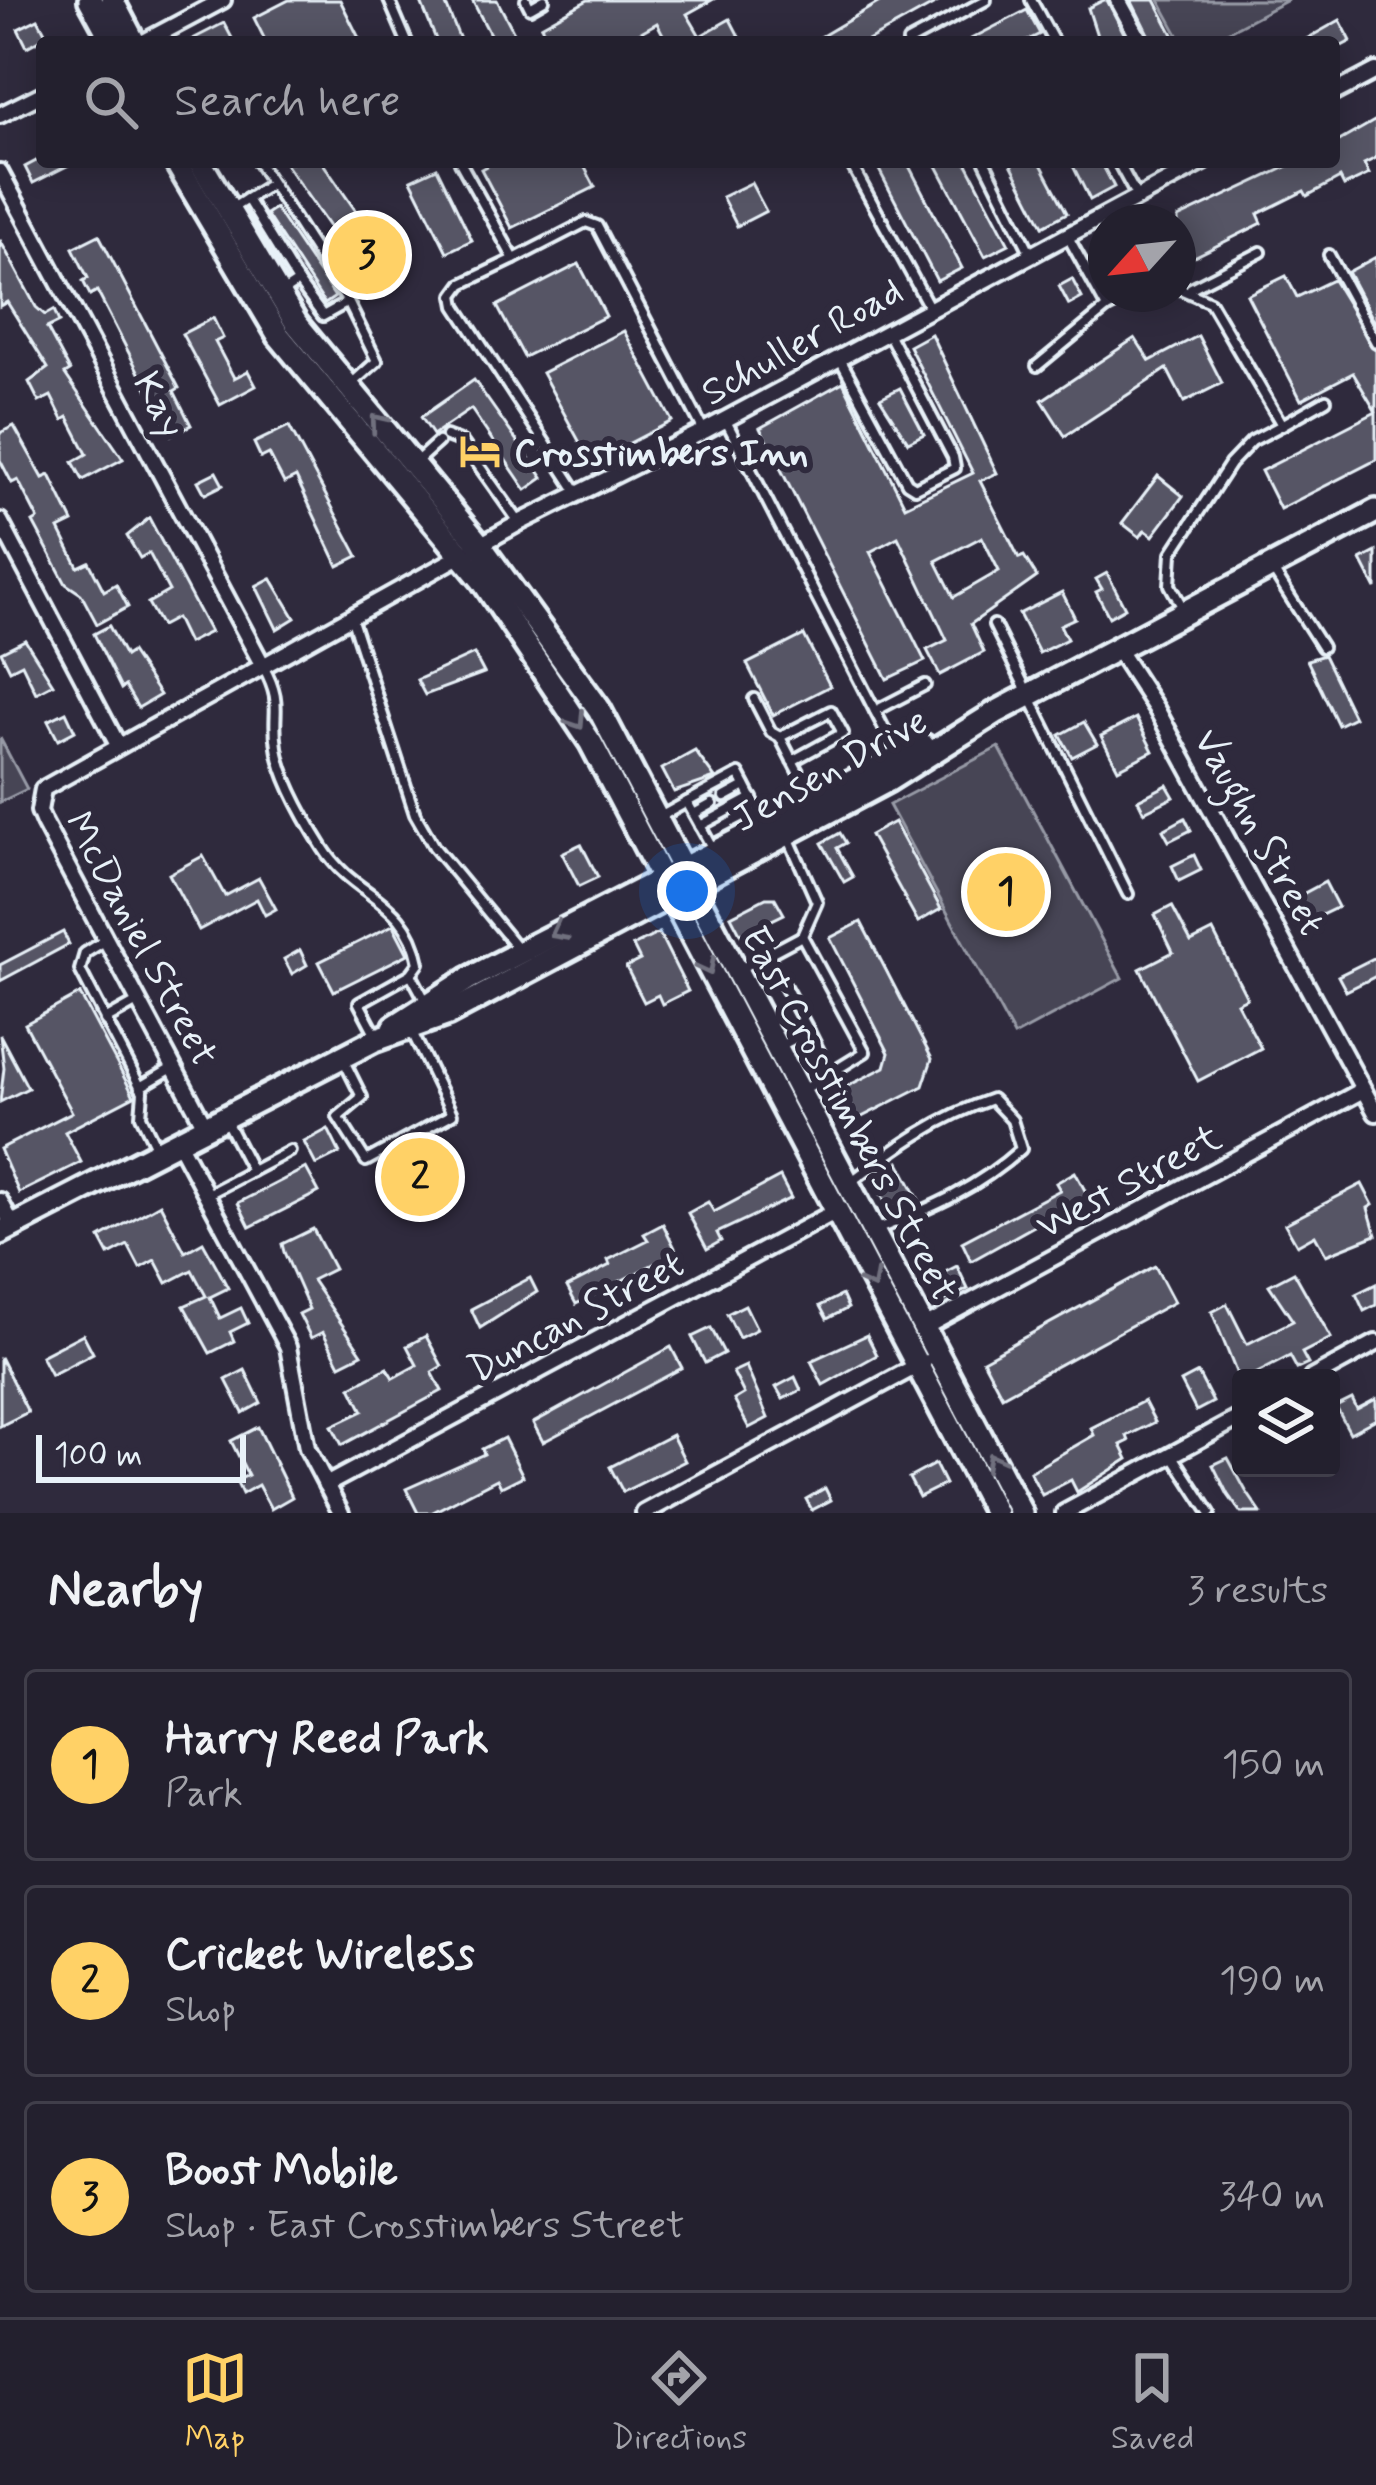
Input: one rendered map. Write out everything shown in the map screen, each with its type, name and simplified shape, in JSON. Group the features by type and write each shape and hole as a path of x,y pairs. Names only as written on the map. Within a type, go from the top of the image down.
{"main road":[{"path":"90,0 110,36"},
{"path":"112,0 131,36"},
{"name":"East Crosstimbers Street","path":"180,168 276,296 341,394 573,667 656,819 676,881 777,1103 995,1513"},
{"name":"East Crosstimbers Street","path":"202,168 218,218 279,336 413,464 736,972 1021,1513"},
{"name":"Jensen Drive","path":"376,1040 427,1003 473,989 520,952 786,835 902,763 1376,511"},
{"path":"549,677 573,667"},
{"name":"Jensen Drive","path":"7,1230 376,1040 411,1029 473,989 676,881 713,850 812,798 902,763"},
{"path":"777,1103 798,1093"}],"street":[{"path":"155,36 223,0"},
{"path":"1118,0 1138,36"},
{"path":"1340,90 1376,71"},
{"path":"0,115 36,97"},
{"name":"Schuller Road","path":"51,781 352,620 519,523 704,431 886,329 1193,168"},
{"name":"Kay","path":"0,172 263,666"},
{"path":"0,520 118,745"},
{"name":"Vaughn Street","path":"1116,647 1157,710 1376,1113"},
{"name":"McDaniel Street","path":"51,781 43,789 39,811 174,1067 214,1121"},
{"name":"West Street","path":"923,1328 1364,1090"},
{"path":"167,1145 208,1194 288,1347 300,1425 341,1513"},
{"name":"Duncan Street","path":"326,1485 834,1212 850,1193"},
{"path":"0,1201 7,1230"},
{"path":"1328,1369 1376,1343"},
{"path":"644,1513 670,1507 937,1354"},
{"path":"1064,1513 1232,1422"}],"lane":[{"path":"389,0 404,36"},
{"path":"526,0 530,8 544,0"},
{"path":"925,36 986,0"},
{"path":"1031,0 1051,36"},
{"path":"262,168 348,302 377,362 341,394"},
{"path":"463,168 514,259"},
{"path":"853,168 929,308"},
{"path":"988,168 1031,254"},
{"path":"1121,168 1138,198"},
{"path":"218,218 272,184"},
{"path":"247,199 323,316 348,302"},
{"path":"579,496 456,306 454,295 462,284 586,222 597,226 704,431"},
{"path":"1067,236 1088,274"},
{"path":"1196,283 1261,253"},
{"path":"1329,254 1376,342"},
{"path":"276,296 298,282"},
{"path":"1196,294 1210,302 1282,425"},
{"path":"1037,366 1102,312"},
{"path":"839,356 907,483 915,488 955,468 946,440 886,329"},
{"path":"1185,611 1170,585 1172,553 1230,464 1252,441 1326,400"},
{"path":"725,419 902,763"},
{"path":"413,464 442,439 462,442 519,523"},
{"path":"1270,566 1322,647"},
{"path":"352,620 415,814 434,847 520,952"},
{"path":"994,625 1128,893"},
{"path":"263,666 279,700 279,760 322,846 347,881 400,914 415,939 419,963 411,974 359,1003 376,1040"},
{"path":"875,711 925,686"},
{"path":"754,699 812,798"},
{"path":"780,737 831,711 843,733 792,760"},
{"path":"656,819 739,774 765,823"},
{"path":"724,797 745,786"},
{"path":"700,826 752,798"},
{"path":"687,802 713,850"},
{"path":"694,814 712,804"},
{"path":"736,972 802,936 817,902 786,835"},
{"path":"798,1093 865,1052 802,936"},
{"path":"106,940 78,963 140,1087 141,1116 167,1145"},
{"path":"768,954 830,1071"},
{"path":"411,974 427,1003"},
{"path":"105,1020 139,1001"},
{"path":"342,1057 362,1097 338,1117 366,1161 452,1114 411,1029"},
{"path":"775,1048 809,1031"},
{"path":"140,1087 174,1067"},
{"path":"850,1193 916,1132 960,1110 992,1100 1012,1120 1021,1149 998,1170 950,1202 871,1232"},
{"path":"214,1121 252,1171"},
{"path":"208,1194 290,1151"},
{"path":"1172,1454 1210,1513"}],"shaded area":[{"path":"1159,0 1288,0 1219,36 1179,36"},
{"path":"0,738 27,789 0,802"},
{"path":"999,747 1122,978 1014,1036 889,805"}],"building":[{"path":"289,0 340,0 358,36 263,36 254,18"},
{"path":"420,0 444,0 459,36 435,36"},
{"path":"472,0 497,0 516,36 491,36"},
{"path":"588,0 712,0 687,14 700,36 664,36 657,23 634,36 547,36 541,26"},
{"path":"883,0 942,0 877,36 822,36"},
{"path":"1107,0 1125,36 1097,36 1088,8"},
{"path":"1131,0 1155,0 1174,36 1149,36"},
{"path":"1027,10 1040,34 1036,36 977,36"},
{"path":"38,19 47,36 36,36 36,42 27,47 18,29"},
{"path":"730,19 739,36 700,36"},
{"path":"1340,20 1351,41 1340,47 1340,36 1312,36"},
{"path":"224,23 231,36 199,36"},
{"path":"1376,120 1376,158 1364,164 1369,174 1344,186 1340,178 1307,196 1304,191 1258,214 1262,223 1196,256 1196,210 1284,168 1340,168 1340,141"},
{"path":"36,161 36,168 63,168 33,183 25,167"},
{"path":"288,168 326,168 389,259 364,277"},
{"path":"437,168 472,240 447,252 411,180"},
{"path":"585,168 595,187 512,228 481,169"},
{"path":"878,168 910,168 962,268 937,281"},
{"path":"938,168 969,168 1009,244 985,256"},
{"path":"1013,168 1043,168 1067,213 1043,226"},
{"path":"1074,168 1104,168 1114,187 1090,200"},
{"path":"751,183 766,211 737,226 722,197"},
{"path":"275,208 335,297 325,304 266,214"},
{"path":"99,235 179,388 174,391 191,425 171,435 97,291 90,295 83,281 88,278 73,248"},
{"path":"0,240 36,307 45,315 54,310 59,322 47,328 70,371 65,374 123,459 83,480 73,462 87,454 68,417 63,420 51,396 39,402 29,382 48,368 7,302 0,306"},
{"path":"1376,257 1376,325 1348,272"},
{"path":"579,264 606,316 524,357 497,306"},
{"path":"1286,276 1297,297 1333,280 1376,350 1376,412 1353,373 1301,400 1247,295"},
{"path":"1072,279 1082,298 1069,305 1059,286"},
{"path":"213,318 223,338 215,342 234,378 248,371 256,386 220,405 182,334"},
{"path":"624,331 672,421 591,463 542,373"},
{"path":"931,334 997,473 980,481 1019,558 1024,556 1037,577 971,624 984,652 940,675 927,650 947,640 898,537 870,552 925,661 887,679 760,428 843,382 905,506 973,473 909,346","holes":["982,537 999,571 954,597 936,561"]},
{"path":"1198,336 1222,383 1184,402 1167,369 1065,436 1042,400 1135,338 1150,361"},
{"path":"474,380 543,478 526,490 471,409 433,435 421,417"},
{"path":"900,388 924,434 908,442 880,398"},
{"path":"1376,412 1376,460 1280,509 1261,471"},
{"path":"14,426 43,478 50,475 73,522 59,529 78,567 89,562 104,591 116,584 128,607 97,624 81,594 66,584 33,522 38,519 18,480 12,483 0,460 0,433"},
{"path":"289,426 358,556 338,566 296,477 284,483 269,454 261,458 254,443"},
{"path":"216,472 223,485 205,494 198,481"},
{"path":"1158,476 1183,496 1153,536 1145,530 1140,537 1122,523"},
{"path":"149,518 210,632 188,643 176,618 161,626 148,603 169,591 149,553 140,558 127,536"},
{"path":"1376,552 1376,589 1361,560"},
{"path":"1107,573 1125,608 1109,617 1096,592 1102,589 1096,579"},
{"path":"271,578 295,618 277,629 256,586"},
{"path":"1062,592 1075,618 1060,625 1067,639 1039,653 1019,614"},
{"path":"109,626 125,656 131,652 160,695 138,708 125,686 121,689 94,634"},
{"path":"804,635 830,686 773,715 747,664"},
{"path":"25,640 53,684 36,693 22,664 10,670 1,652"},
{"path":"474,654 484,673 425,695 417,680"},
{"path":"1324,655 1354,717 1338,725 1307,660"},
{"path":"66,712 75,731 58,740 48,721"},
{"path":"1136,718 1153,751 1118,769 1101,736"},
{"path":"1084,722 1097,744 1072,757 1060,735"},
{"path":"695,751 715,778 674,792 662,769"},
{"path":"1167,785 1174,797 1144,812 1138,800"},
{"path":"1185,818 1191,830 1169,841 1163,830"},
{"path":"894,822 941,909 918,922 870,835"},
{"path":"840,833 846,843 837,848 853,877 844,882 822,843"},
{"path":"581,844 598,877 579,886 562,853"},
{"path":"1194,855 1201,870 1179,881 1172,866"},
{"path":"203,856 225,896 259,878 276,909 265,915 257,899 199,930 169,874"},
{"path":"1325,882 1338,907 1311,920 1299,896"},
{"path":"775,898 784,914 741,935 731,916"},
{"path":"1172,906 1191,942 1213,931 1247,998 1237,1003 1261,1048 1198,1081 1140,969 1173,952 1155,915"},
{"path":"861,922 932,1059 923,1086 852,1122 836,1092 885,1067 889,1053 830,938"},
{"path":"393,925 408,954 334,991 319,962"},
{"path":"63,932 69,944 0,981 0,965"},
{"path":"659,933 688,991 662,1004 658,995 644,1002 626,967 640,960 633,946"},
{"path":"300,950 307,965 292,974 284,959"},
{"path":"1376,957 1376,976 1346,991 1338,976"},
{"path":"80,994 134,1096 65,1132 81,1162 19,1193 0,1149 72,1112 25,1024"},
{"path":"0,1035 28,1088 0,1102 4,1068"},
{"path":"328,1129 340,1153 316,1165 304,1142"},
{"path":"899,1162 919,1200 892,1215 872,1177"},
{"path":"306,1168 319,1192 250,1227 238,1203"},
{"path":"1075,1172 1088,1196 971,1261 962,1242 1060,1190 1056,1183"},
{"path":"780,1177 791,1198 717,1233 721,1241 707,1249 688,1213 708,1202 714,1212"},
{"path":"1362,1184 1373,1205 1368,1208 1376,1235 1326,1255 1315,1235 1297,1245 1285,1224"},
{"path":"160,1204 185,1252 203,1242 228,1288 210,1297 220,1318 241,1308 248,1323 230,1332 234,1341 210,1353 184,1306 206,1296 192,1270 167,1283 155,1260 140,1268 128,1245 109,1255 100,1238"},
{"path":"663,1224 677,1252 576,1304 567,1287 610,1265 608,1260 648,1240 644,1234"},
{"path":"313,1229 334,1269 312,1280 362,1354 340,1365 323,1332 311,1338 299,1314 309,1309 282,1244"},
{"path":"957,1266 968,1289 940,1303 928,1281"},
{"path":"1155,1266 1174,1302 1002,1396 983,1360"},
{"path":"1294,1272 1331,1338 1302,1353 1308,1364 1297,1369 1290,1356 1265,1369 1235,1369 1212,1312 1227,1304 1247,1344 1293,1321 1269,1285"},
{"path":"530,1278 537,1292 480,1328 471,1309"},
{"path":"1376,1284 1376,1305 1364,1311 1356,1294"},
{"path":"842,1295 848,1308 827,1319 820,1306"},
{"path":"745,1305 757,1329 739,1338 727,1314"},
{"path":"711,1328 724,1353 705,1363 692,1337"},
{"path":"83,1334 93,1353 51,1375 41,1356"},
{"path":"867,1335 877,1355 823,1385 811,1361"},
{"path":"426,1336 442,1366 432,1372 442,1391 342,1445 332,1426 363,1411 351,1387 387,1368 393,1378 417,1365 407,1346"},
{"path":"671,1347 682,1368 543,1442 533,1423"},
{"path":"0,1357 28,1412 0,1426"},
{"path":"746,1366 768,1418 749,1428 734,1400 744,1394 733,1372"},
{"path":"245,1370 261,1403 243,1413 226,1380"},
{"path":"1198,1373 1213,1402 1196,1411 1181,1382"},
{"path":"795,1377 801,1390 783,1399 776,1387"},
{"path":"1352,1399 1357,1409 1376,1399 1376,1419 1350,1433 1340,1405"},
{"path":"1144,1401 1155,1422 1127,1436 1129,1441 1121,1445 1128,1459 1077,1492 1071,1480 1042,1495 1030,1472 1094,1435 1091,1428"},
{"path":"258,1427 292,1497 271,1509 258,1485 242,1494 236,1481 248,1475 231,1441"},
{"path":"672,1435 685,1461 623,1492 610,1467"},
{"path":"504,1438 523,1476 501,1487 497,1479 431,1513 418,1513 406,1489 484,1454 482,1449"},
{"path":"1228,1458 1232,1477 1238,1477 1261,1513 1241,1513 1213,1465"},
{"path":"935,1464 945,1484 919,1497 909,1478"},
{"path":"825,1488 831,1500 812,1510 806,1499"}],"place":[{"name":"Boost Mobile","path":"367,255"},
{"name":"Crosstimbers Inn","path":"480,451"},
{"name":"Harry Reed Park","path":"1006,892"},
{"name":"Cricket Wireless","path":"420,1177"}]}
